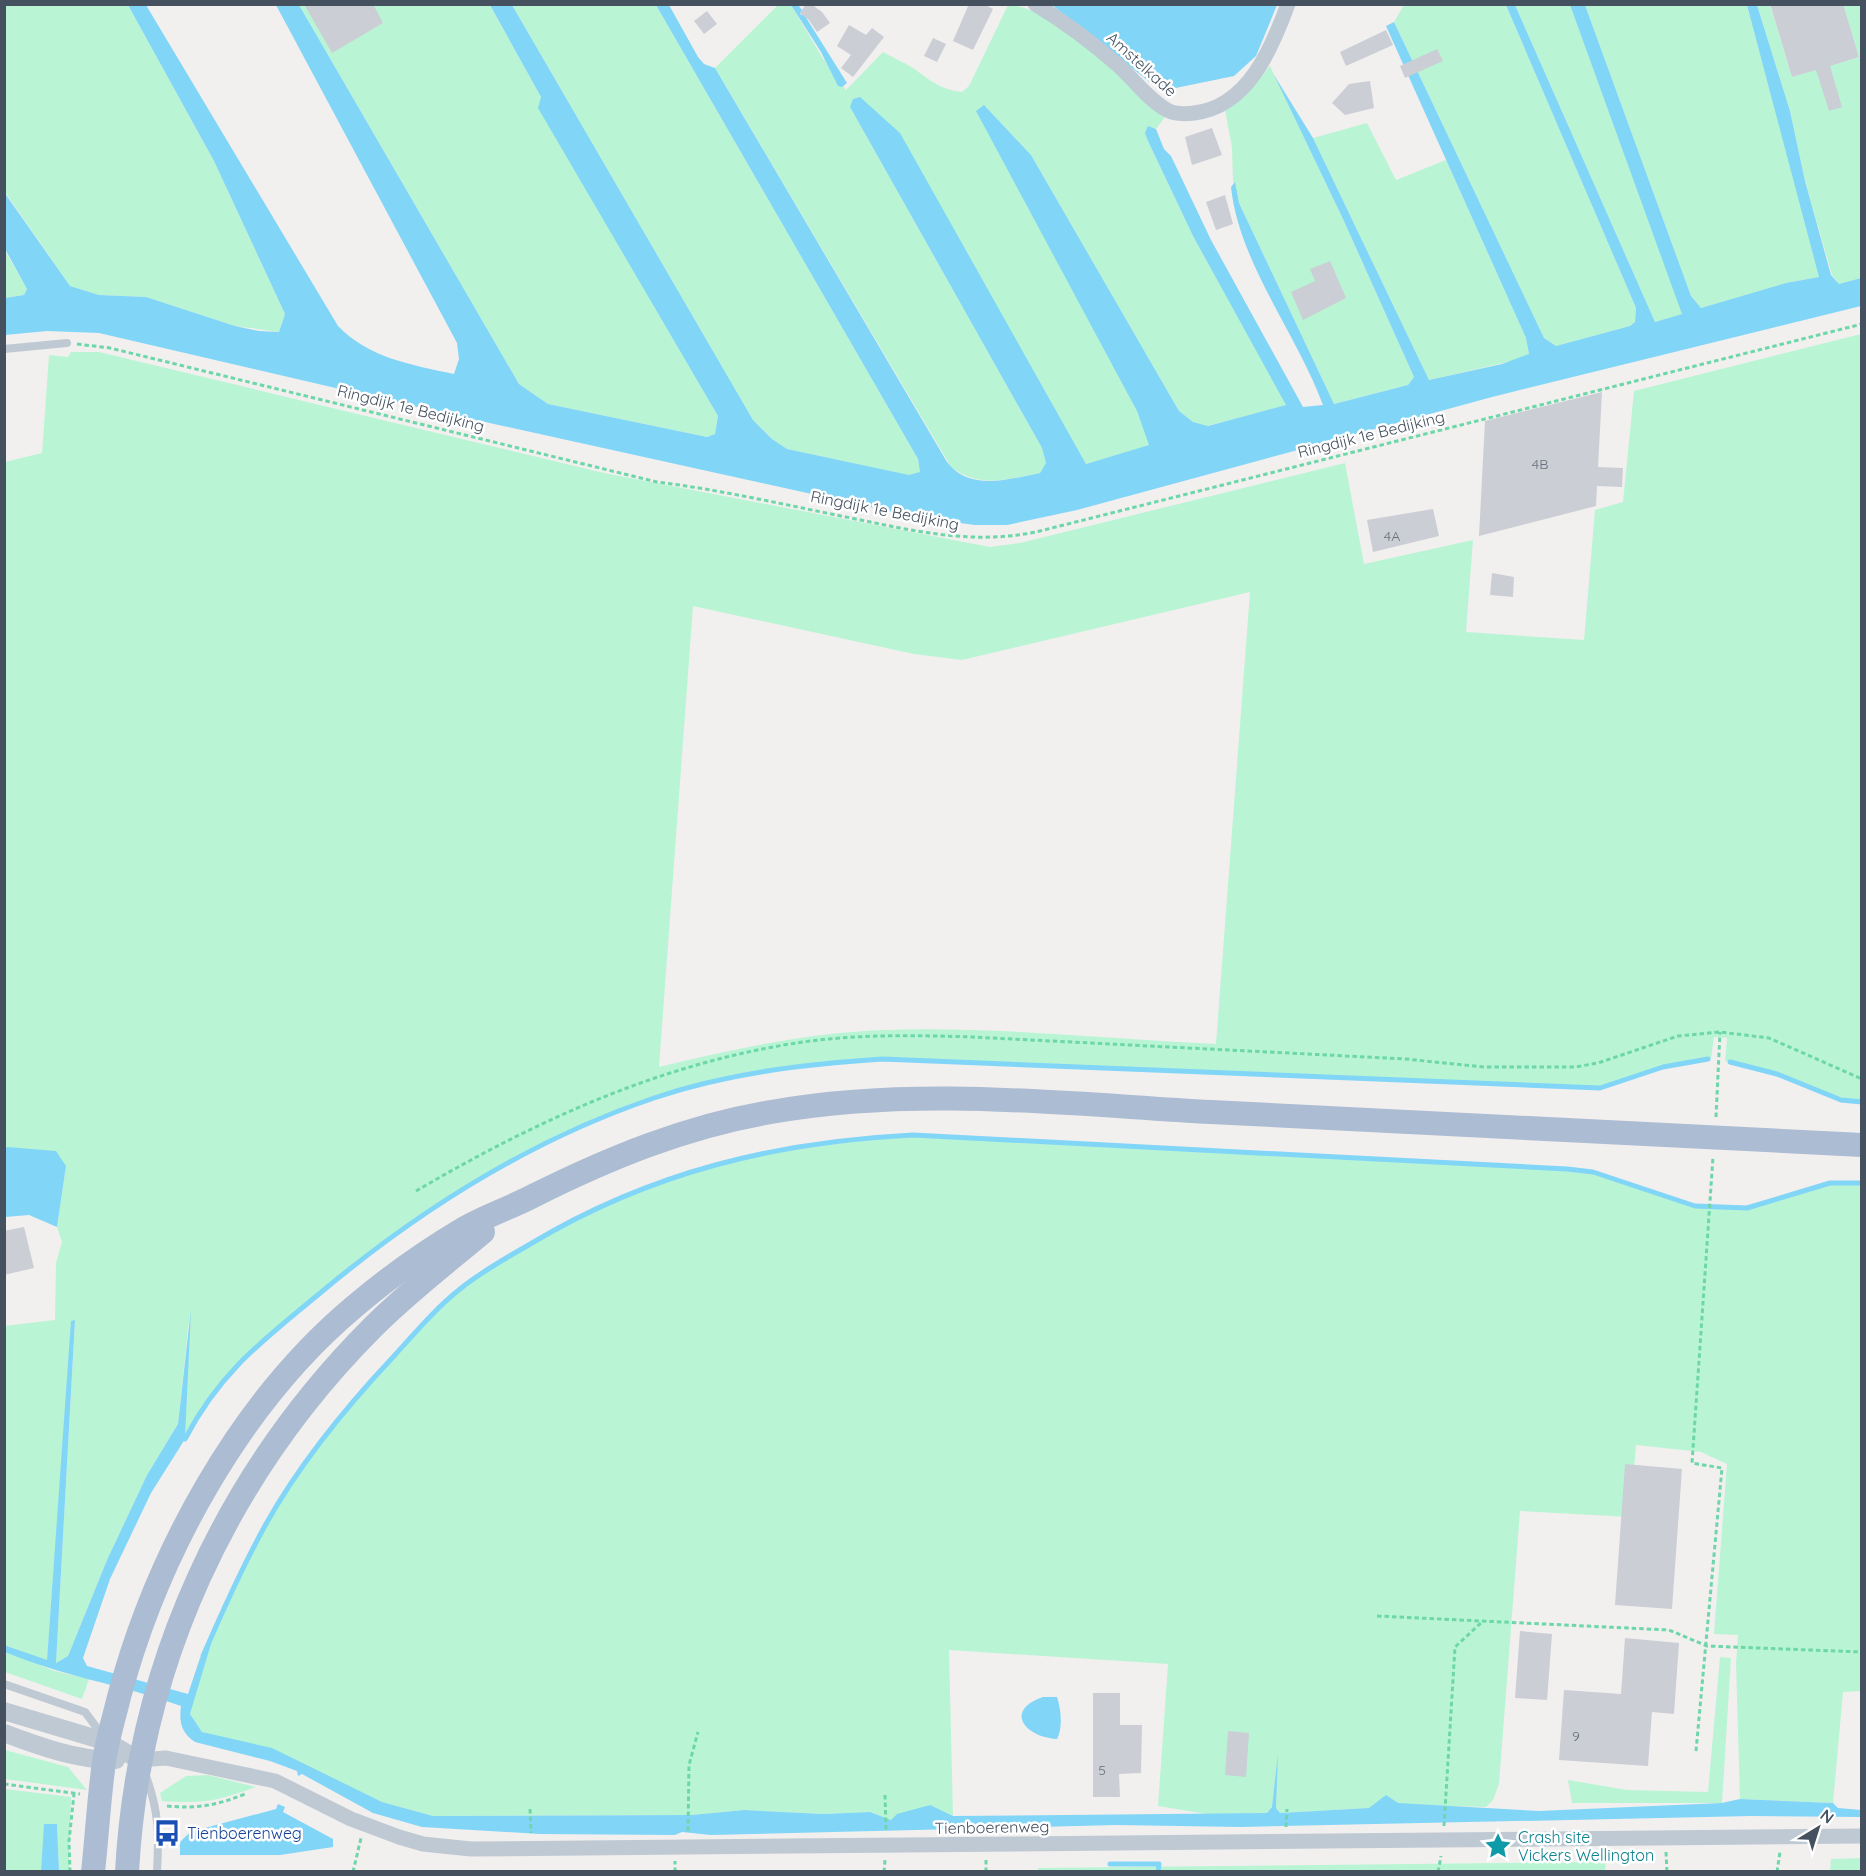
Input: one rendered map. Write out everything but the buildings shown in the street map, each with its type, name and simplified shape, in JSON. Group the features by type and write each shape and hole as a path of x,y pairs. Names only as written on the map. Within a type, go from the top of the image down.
{"main road":[{"path":"93,1872 106,1751 127,1670 160,1578 209,1484 278,1386 319,1339 396,1275 465,1228 570,1177 664,1139 768,1112 875,1099 1023,1102 1862,1145"},
{"path":"127,1872 131,1810 139,1760 156,1691 181,1617 202,1567 232,1512 289,1425 374,1327 447,1262 527,1199"}],"street":[{"name":"Amstelkade","path":"1035,4 1102,51 1169,112 1187,114 1203,112 1218,106 1237,92 1257,72 1272,47 1288,4"},
{"path":"4,1711 106,1751"},
{"path":"4,1733 106,1751 139,1760"},
{"name":"Tienboerenweg","path":"139,1760 166,1758 275,1781 365,1825 399,1838 447,1848 532,1850 1862,1836"}],"lane":[{"path":"4,349 66,343"},
{"path":"4,1684 85,1712 106,1751"},
{"path":"139,1760 156,1804 159,1822 157,1872"}],"path":[{"name":"Ringdijk 1e Bedijking","path":"66,343 110,348 657,482 701,487 936,536 994,538 1036,532 1862,324"},
{"path":"1716,1121 1720,1032"},
{"path":"416,1191 508,1139 599,1096 683,1068 791,1044 918,1035 1396,1059 1484,1067 1575,1067 1598,1063 1678,1036 1720,1032 1769,1038 1862,1079"},
{"path":"1696,1752 1722,1468 1692,1463 1712,1200 1713,1155"},
{"path":"1377,1616 1669,1630 1707,1646 1862,1652"},
{"path":"1444,1826 1455,1647 1483,1621"},
{"path":"688,1832 689,1765 698,1732"},
{"path":"70,1872 69,1841 74,1794"},
{"path":"885,1796 886,1832"},
{"path":"530,1809 531,1838"},
{"path":"1286,1829 1287,1809"},
{"path":"353,1872 365,1825"},
{"path":"1438,1872 1442,1853"}],"green space":[{"path":"4,5 128,5 214,161 285,314 279,332 235,326 146,297 99,295 70,286 5,192"},
{"path":"299,5 490,5 541,97 539,108 718,416 715,434 707,437 548,404 519,384"},
{"path":"512,5 656,5 918,459 920,472 911,476 787,449 772,439 753,420"},
{"path":"778,5 791,5 822,57 846,90 883,52 912,67 937,85 962,92 969,86 1008,5 1026,8 1046,18 1091,50 1165,117 1156,129 1148,126 1148,141 1193,236 1287,405 1207,426 1193,422 1179,411 1031,155 984,105 1137,411 1150,445 1086,464 1005,321 850,107 1042,448 1046,463 1040,473 994,480 972,478 951,467 715,68"},
{"path":"1404,5 1506,5 1636,308 1635,322 1630,326 1556,346 1544,338 1394,22"},
{"path":"1515,5 1570,5 1683,314 1655,322"},
{"path":"1585,5 1747,5 1820,277 1786,283 1701,308 1691,296"},
{"path":"1757,5 1770,5 1792,77 1859,57 1843,5 1861,5 1861,278 1839,284 1832,275 1805,181 1790,111"},
{"path":"1270,66 1343,219 1414,377 1408,385 1334,404 1239,203 1233,181 1232,148 1225,109 1253,87"},
{"path":"1367,123 1396,180 1446,160 1526,338 1529,354 1525,358 1429,380 1313,138"},
{"path":"4,249 27,289 24,295 5,298"},
{"path":"1861,334 1861,1102 1841,1100 1777,1074 1725,1061 1727,1038 1714,1037 1711,1059 1663,1067 1600,1088 882,1059 767,1071 682,1089 609,1115 521,1155 479,1179 398,1232 322,1291 246,1357 214,1394 185,1439 190,1311 178,1424 147,1475 107,1560 68,1656 56,1663 75,1321 72,1321 47,1661 5,1645 4,1326 55,1320 56,1263 62,1242 57,1227 66,1166 7,1147 5,1150 5,462 42,453 49,355 68,357 71,352 99,352 604,473 990,547 1020,543 1345,463 1364,564 1473,540 1466,632 1584,640 1595,510 1623,502 1634,391","holes":["1250,592 1216,1044 1007,1031 883,1030 770,1043 659,1067 693,606 914,654 962,660"]},
{"path":"913,1135 1567,1169 1593,1172 1695,1206 1747,1208 1830,1183 1861,1183 1862,1691 1843,1692 1833,1803 1740,1799 1736,1664 1738,1635 1714,1634 1727,1464 1701,1452 1636,1445 1630,1517 1520,1511 1499,1784 1493,1800 1486,1807 1377,1804 1370,1808 1280,1813 1276,1808 1277,1765 1272,1807 1267,1813 1213,1815 1158,1806 1168,1664 949,1650 953,1816 929,1805 891,1820 870,1812 823,1814 744,1810 693,1815 433,1816 382,1802 202,1732 190,1714 203,1655 222,1609 257,1542 296,1478 345,1412 422,1326 460,1289 494,1265 576,1219 622,1197 668,1180 763,1153 862,1138"},
{"path":"4,1651 55,1671 89,1679 82,1699 5,1672"},
{"path":"1720,1657 1731,1658 1722,1803 1572,1803 1568,1780 1627,1790 1708,1792"},
{"path":"5,1750 68,1767 87,1790 5,1779"},
{"path":"208,1775 256,1787 210,1800 162,1801 160,1793 186,1776"},
{"path":"5,1789 71,1797 69,1871 59,1871 57,1824 45,1824 41,1871 5,1872"},
{"path":"1861,1858 1861,1871 1830,1871 1831,1859"},
{"path":"1606,1862 1605,1872 1038,1871 1038,1868"}],"water":[{"path":"128,5 146,5 338,326 350,337 363,346 392,359 454,374 459,359 457,343 276,5 299,5 519,384 548,404 707,437 715,434 718,416 538,108 541,97 490,5 512,5 753,420 772,439 787,449 909,475 920,472 918,459 656,5 669,5 698,57 704,64 715,68 947,462 956,471 978,480 1003,480 1040,473 1046,463 1042,448 850,107 853,99 860,97 900,133 1086,464 1149,445 1137,411 976,111 984,105 1031,155 1179,411 1193,422 1208,426 1286,405 1193,236 1148,141 1145,133 1148,126 1156,129 1164,149 1171,156 1211,240 1303,407 1323,405 1312,378 1270,298 1245,243 1236,215 1231,187 1235,182 1239,203 1334,404 1408,385 1414,377 1343,219 1274,75 1313,138 1429,380 1502,364 1529,354 1526,338 1386,26 1394,22 1544,338 1556,346 1630,326 1635,322 1636,308 1506,5 1515,5 1655,322 1682,314 1570,5 1585,5 1691,296 1701,308 1786,283 1819,277 1747,5 1757,5 1790,111 1805,181 1831,275 1839,284 1861,278 1861,306 1492,397 1077,510 1007,525 975,525 916,517 417,407 99,333 47,331 5,335 5,298 24,295 27,289 5,249 4,192 70,286 99,295 146,297 235,326 279,332 285,314 214,161"},
{"path":"791,5 798,5 802,10 800,14 805,16 847,83 842,87 838,86 821,52"},
{"path":"1052,5 1277,5 1256,56 1234,76 1161,91"},
{"path":"7,1147 56,1151 66,1166 57,1227 29,1215 5,1217 4,1150"},
{"path":"191,1309 185,1439 151,1493 110,1579 83,1658 87,1666 188,1694 200,1658 211,1644 190,1714 202,1732 272,1748 382,1802 433,1816 692,1815 744,1810 823,1814 870,1812 891,1820 897,1814 930,1805 953,1816 1267,1813 1272,1807 1278,1753 1276,1808 1280,1813 1369,1808 1386,1795 1398,1803 1539,1811 1722,1803 1740,1799 1833,1803 1838,1808 1861,1810 1861,1817 1751,1816 1241,1827 1117,1825 711,1835 682,1832 675,1835 540,1834 422,1827 373,1813 302,1774 298,1776 297,1771 270,1761 195,1742 182,1727 181,1706 48,1668 5,1652 4,1645 47,1660 71,1321 75,1320 56,1663 68,1656 107,1560 147,1475 178,1424"},
{"path":"1043,1697 1057,1697 1061,1718 1057,1739 1035,1733 1023,1722 1024,1709 1031,1702"},
{"path":"278,1804 285,1807 283,1812 333,1839 333,1847 280,1855 180,1855 180,1842 190,1832 276,1809"},
{"path":"44,1824 57,1824 59,1871 41,1871"}],"waterway":[{"path":"185,1439 198,1415 228,1376 261,1343 357,1263 436,1206 520,1156 563,1135 654,1098 710,1082 796,1067 882,1059 1600,1088 1663,1067 1708,1059"},
{"path":"1730,1062 1777,1074 1841,1100 1862,1102"},
{"path":"203,1656 249,1557 279,1501 309,1457 359,1395 443,1304 486,1270 577,1218 668,1179 715,1165 812,1145 913,1135 1567,1169 1593,1172 1695,1206 1747,1208 1830,1183 1862,1183"},
{"path":"1110,1864 1159,1864 1158,1872"}],"place":[{"name":"Tienboerenweg","path":"167,1833"},
{"name":"Crash site Vickers Wellington","path":"1498,1846"}]}
